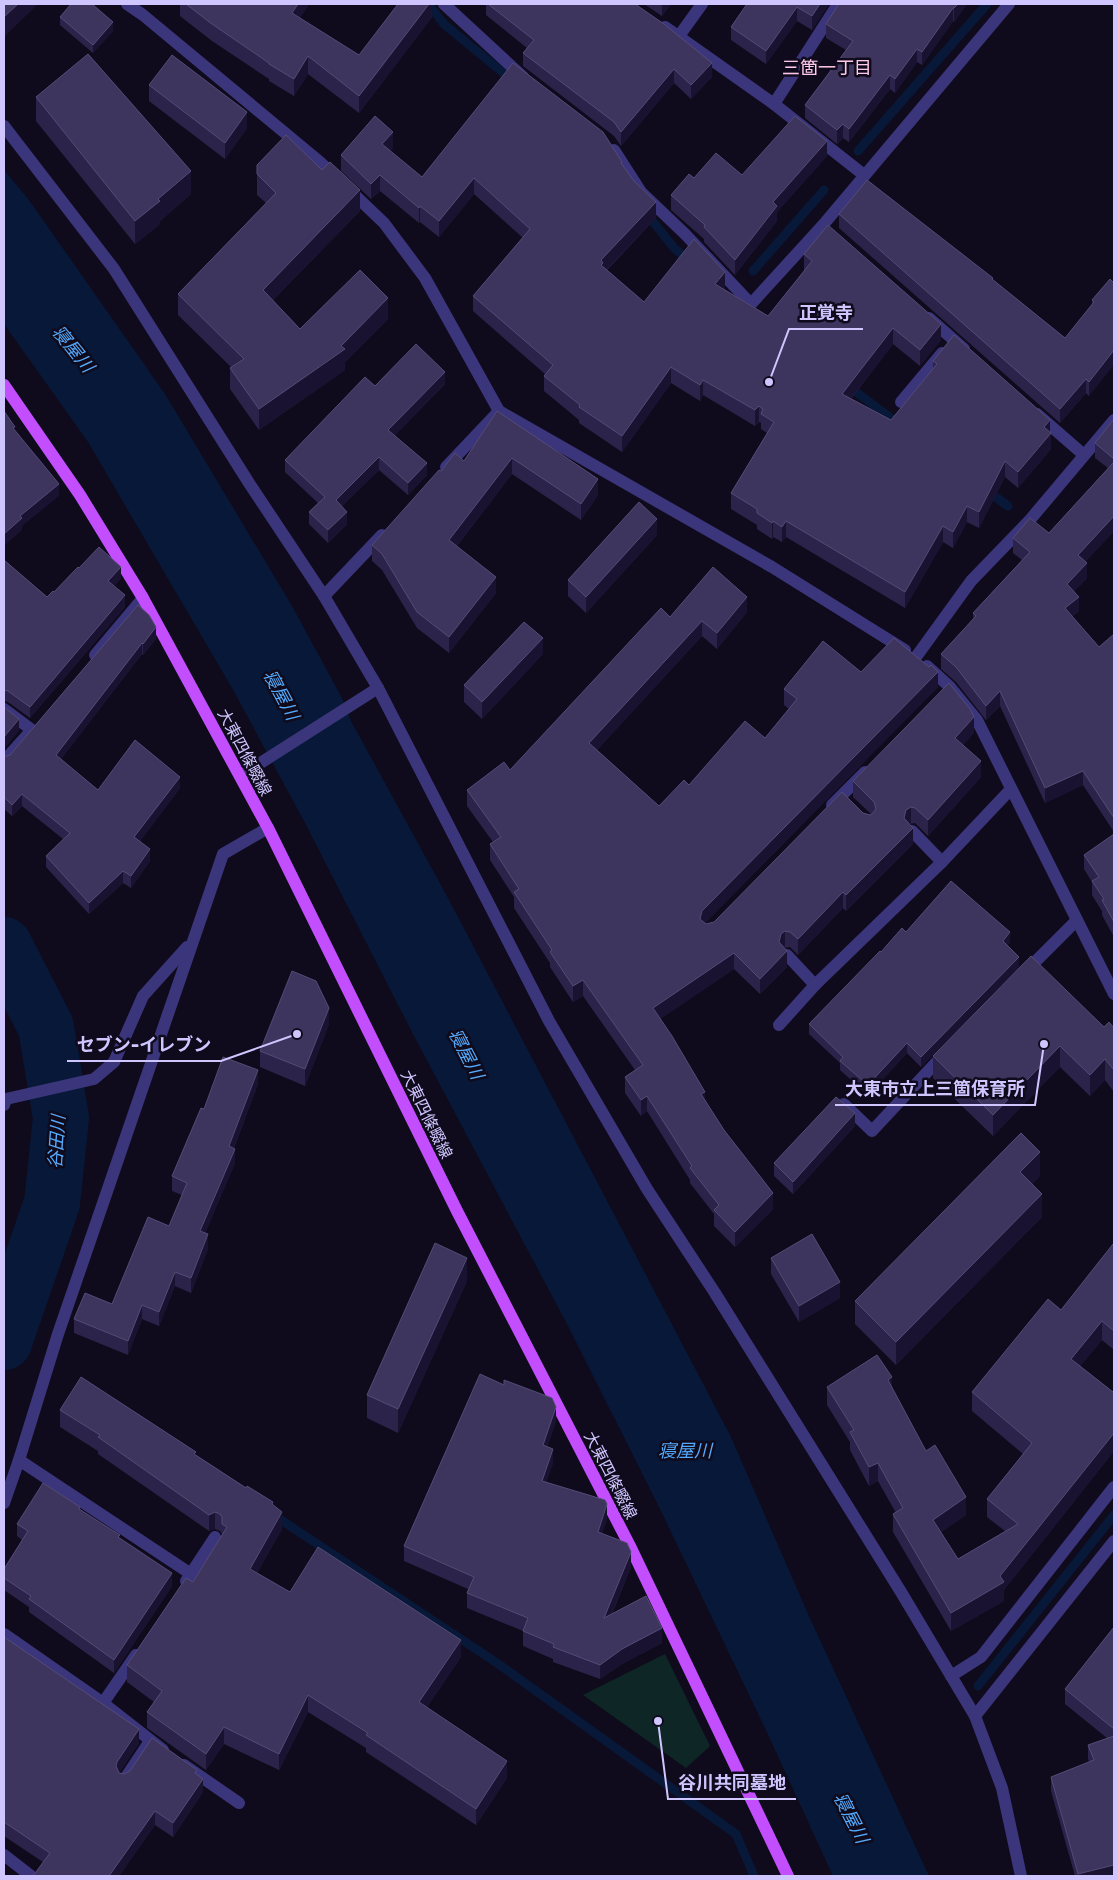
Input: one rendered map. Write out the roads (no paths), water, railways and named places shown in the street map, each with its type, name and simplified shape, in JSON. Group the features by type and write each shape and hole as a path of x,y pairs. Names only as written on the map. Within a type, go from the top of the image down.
{"main road":[{"name":"大東四條畷線","path":"4,385 80,495 144,598 268,828 456,1211 631,1548 788,1876"}],"street":[{"path":"127,4 320,162 384,222 425,278 499,411 772,567 916,657 977,720 1114,994"},
{"path":"444,4 513,69 535,86"},
{"path":"678,36 702,4"},
{"path":"774,104 838,4"},
{"path":"609,142 640,192 686,234 751,304 827,228 864,176 1009,4"},
{"path":"654,20 774,104 864,176"},
{"path":"4,126 114,269 249,483 324,596 378,688 564,1046 647,1189 715,1293 876,1550 975,1716 1002,1788 1021,1876"},
{"path":"917,308 975,359"},
{"path":"902,402 953,339"},
{"path":"1026,404 1084,454"},
{"path":"438,475 499,411"},
{"path":"916,657 971,581 1029,521 1114,420"},
{"path":"324,596 391,525"},
{"path":"88,664 144,598"},
{"path":"240,776 378,688"},
{"path":"4,709 35,726 4,761"},
{"path":"827,810 844,799 875,762"},
{"path":"779,1025 815,985 942,862 1011,789"},
{"path":"4,1503 58,1334 223,854 268,828"},
{"path":"912,831 942,862"},
{"path":"1014,983 1077,920"},
{"path":"4,1105 6,1099 23,1094 94,1079 114,1062 143,996 191,944"},
{"path":"787,955 815,985"},
{"path":"844,1104 872,1130 952,1046"},
{"path":"19,1460 191,1574"},
{"path":"951,1676 981,1657 1114,1487"},
{"path":"180,1590 215,1537"},
{"path":"975,1716 1114,1541"},
{"path":"4,1634 103,1703 150,1741 239,1803"},
{"path":"103,1703 142,1647"},
{"path":"124,1780 150,1741"},
{"path":"4,1855 32,1876"}],"water":[{"name":"寝屋川","path":"4,170 29,200 165,394 292,606 342,698 351,721 448,898 730,1435 808,1614 929,1876 833,1876 765,1728 660,1509 567,1324 413,1034 304,821 232,688 88,442 4,324"}],"waterway":[{"path":"428,4 444,24 513,81"},
{"path":"858,151 987,4"},
{"path":"753,271 824,190"},
{"path":"646,213 675,249 691,262"},
{"path":"848,386 900,425"},
{"path":"986,490 1008,506"},
{"name":"谷田川","path":"4,945 46,1027 61,1118 52,1203 4,1342"},
{"path":"272,1514 497,1663 736,1834 754,1876"},
{"path":"978,1686 1114,1515"}],"place":[{"name":"正覚寺","path":"769,382"},
{"name":"セブン-イレブン","path":"297,1034"},
{"name":"大東市立上三箇保育所","path":"1044,1044"},
{"name":"谷川共同墓地","path":"658,1721"}],"district":[{"name":"三箇一丁目","path":"827,68"}]}
